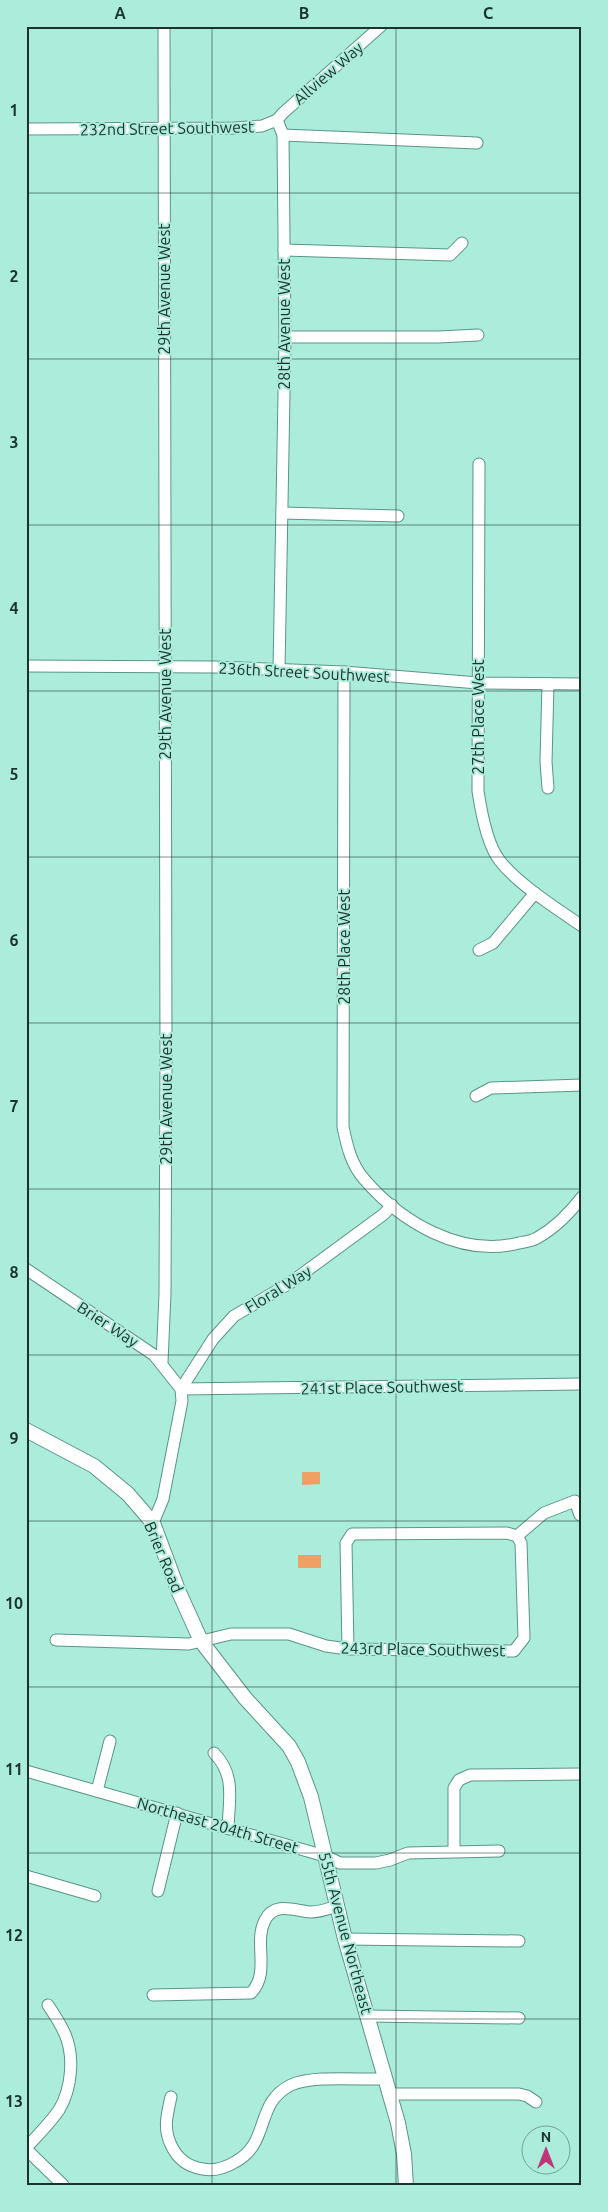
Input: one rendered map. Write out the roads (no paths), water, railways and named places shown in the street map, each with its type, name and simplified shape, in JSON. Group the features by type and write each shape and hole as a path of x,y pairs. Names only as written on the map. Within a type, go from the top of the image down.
{"main road":[{"name":"Brier Road","path":"26,1430 94,1466 128,1494 153,1523 178,1590 201,1641 245,1698"},
{"name":"55th Avenue Northeast","path":"245,1698 289,1746 298,1762 311,1797 345,1939 390,2094 404,2154 406,2186"}],"street":[{"name":"29th Avenue West","path":"162,1362 165,1294 166,1058 164,26"},
{"name":"Allview Way","path":"277,120 381,26"},
{"name":"232nd Street Southwest","path":"26,130 199,130 262,126 277,120 283,135"},
{"path":"283,135 477,143"},
{"name":"28th Avenue West","path":"280,670 285,337 283,135"},
{"path":"284,250 450,255 462,243"},
{"path":"285,337 439,337 478,335"},
{"name":"27th Place West","path":"480,464 478,791 483,822 499,860 535,893 581,924"},
{"path":"282,513 398,516"},
{"name":"236th Street Southwest","path":"26,666 165,666 344,672 478,683 582,684"},
{"name":"28th Place West","path":"344,672 343,1127 348,1150 355,1166 364,1179 392,1205"},
{"path":"548,684 546,762 548,788"},
{"path":"479,950 493,943 535,893"},
{"path":"476,1096 491,1088 582,1085"},
{"path":"392,1205 416,1223 452,1242 479,1246 504,1246 536,1238 567,1216 582,1197"},
{"name":"Floral Way","path":"181,1389 213,1339 234,1316 314,1266 384,1214 392,1205"},
{"name":"Brier Way","path":"26,1269 154,1355 162,1362 181,1389"},
{"name":"241st Place Southwest","path":"181,1389 582,1384"},
{"path":"153,1523 163,1499 182,1401 181,1389"},
{"path":"348,1649 346,1543 352,1534 358,1532 507,1533 517,1536 544,1513 575,1501 580,1514"},
{"name":"243rd Place Southwest","path":"56,1640 188,1644 231,1634 289,1634 326,1646 348,1649 514,1651 524,1638 522,1551 521,1543 517,1536"},
{"path":"97,1790 110,1741"},
{"path":"214,1753 224,1763 229,1778 228,1828"},
{"name":"Northeast 204th Street","path":"26,1771 325,1856 340,1863 376,1863 408,1853 499,1851"},
{"path":"454,1851 454,1788 459,1780 470,1775 582,1774"},
{"path":"158,1891 177,1813"},
{"path":"26,1876 95,1896"},
{"path":"154,1994 250,1993 257,1986 262,1972 260,1952 264,1921 270,1913 278,1909 292,1908 309,1912 322,1911 337,1906"},
{"path":"345,1939 519,1941"},
{"path":"48,2005 64,2033 70,2054 70,2072 66,2092 59,2110 26,2148 62,2185"},
{"path":"367,2016 518,2018"},
{"path":"171,2097 164,2126 175,2154 187,2164 213,2170 230,2165 247,2155 255,2145 270,2103 280,2091 293,2084 310,2080 385,2080"},
{"path":"390,2094 519,2094 527,2096 536,2102"}]}
